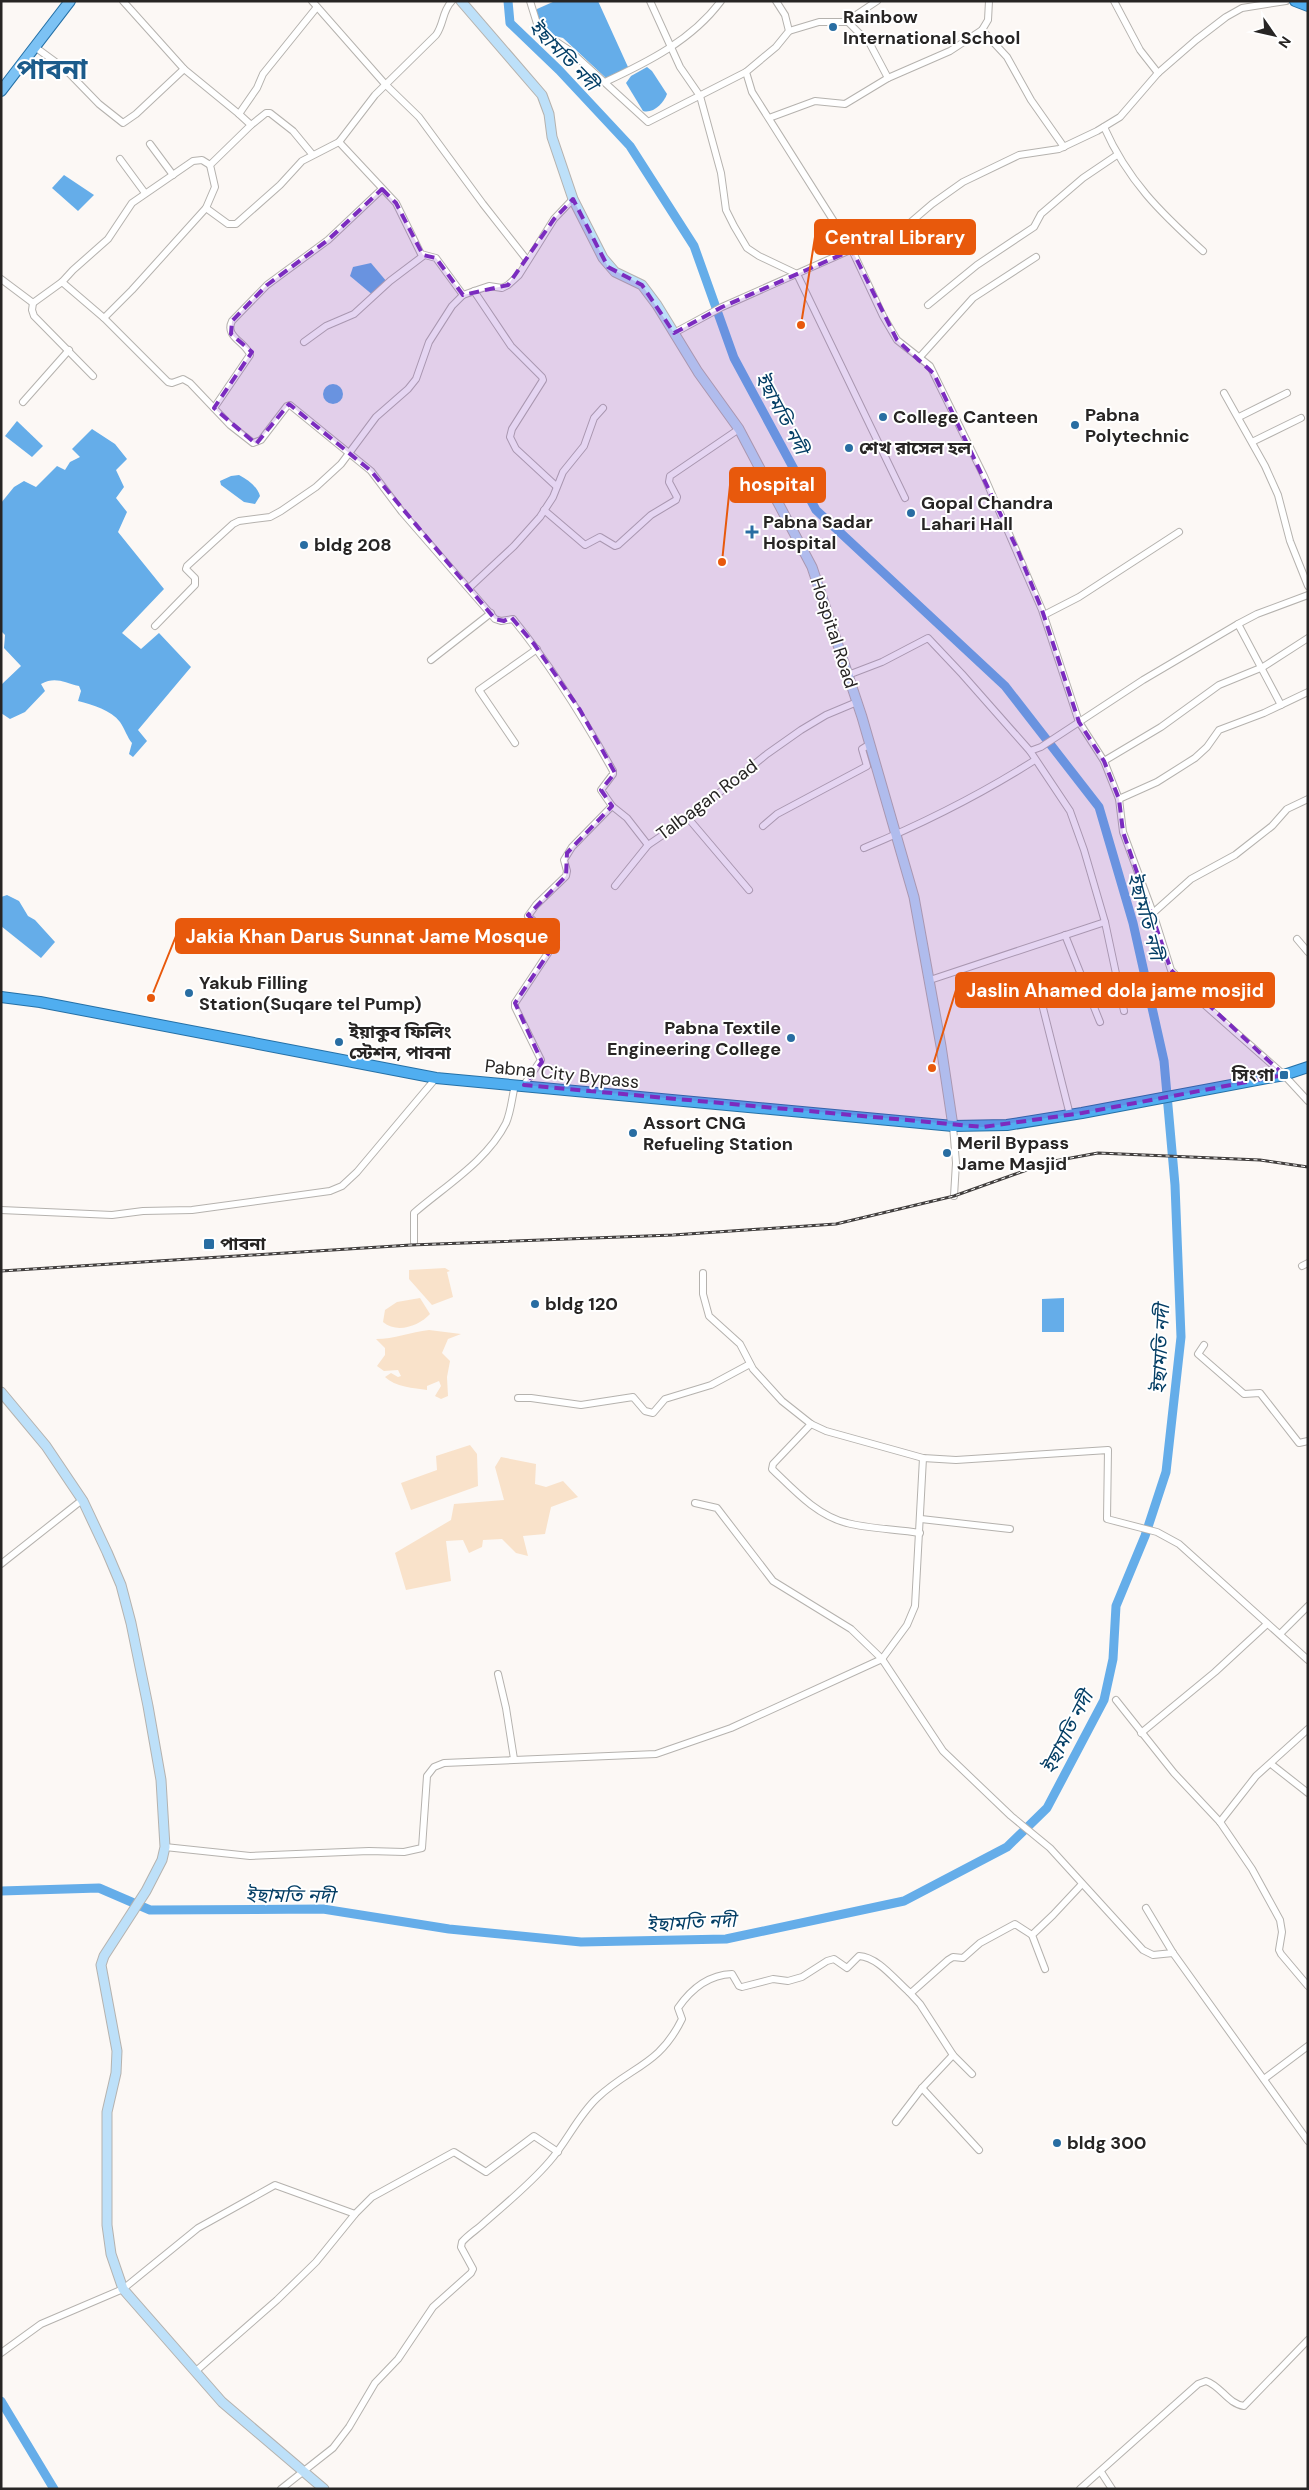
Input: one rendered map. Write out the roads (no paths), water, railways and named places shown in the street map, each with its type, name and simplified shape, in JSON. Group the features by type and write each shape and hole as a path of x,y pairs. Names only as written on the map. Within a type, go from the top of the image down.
{"highway":[{"path":"1295,1 1308,6"},
{"name":"Pabna City Bypass","path":"1,997 40,1002 436,1078 672,1102 953,1126 1007,1125 1284,1075"},
{"path":"1284,1075 1308,1068"}],"main road":[{"path":"1,91 70,1"},
{"name":"Hospital Road","path":"461,1 542,95 549,114 552,137 574,198 608,267 642,285 698,372 739,428 812,567 870,744 914,897 930,980 953,1126"},
{"path":"1,1392 46,1446 82,1500 121,1585 131,1623 161,1780 165,1847 162,1860 131,1916 104,1956 101,1972 117,2051 116,2073 107,2112 107,2226 111,2254 123,2289 222,2402 324,2489"}],"street":[{"path":"123,1 184,69 251,125"},
{"path":"312,1 385,84 419,117 527,260"},
{"path":"206,208 228,224 236,224 312,154 339,142 385,84 436,34 441,26 446,8 452,1"},
{"path":"530,1 539,30 569,50 648,122 746,72 786,37 789,31 776,1"},
{"path":"650,1 683,73 700,96 721,173 726,210 734,226 747,248 759,256 797,274 905,498"},
{"path":"605,82 635,68 671,46 695,29 721,1"},
{"path":"789,31 819,22 847,21 877,1"},
{"path":"769,118 815,101 845,104 888,78 950,51 982,30 988,20 989,1"},
{"path":"1114,1 1136,44 1158,73"},
{"path":"674,333 722,307 904,228 932,204 963,182 1019,155 1064,147 1104,127 1122,116 1158,73 1196,40 1242,8 1286,1"},
{"path":"239,114 257,88 263,74 317,7"},
{"path":"847,21 870,44 888,78"},
{"path":"982,30 1007,57 1031,100 1064,147"},
{"path":"35,47 65,69 100,104 123,123 136,114 184,69"},
{"path":"746,72 752,92 852,250 894,335 902,346 930,366 984,476 1044,615 1078,722 1104,761 1119,799 1123,832 1153,913 1168,963 1174,975 1284,1075 1308,1101"},
{"path":"210,165 266,113 270,113 293,131 312,154"},
{"path":"1104,127 1117,155 1147,198 1203,251"},
{"path":"339,142 396,203 423,256"},
{"path":"150,144 173,175"},
{"path":"928,304 977,264 1034,227 1041,214 1084,178 1117,155"},
{"path":"120,159 145,193"},
{"path":"33,303 62,282 108,239 121,223 127,208 145,193 199,159 210,165 215,188 206,208 104,318"},
{"path":"214,408 250,355 249,350 231,334 229,328 232,321 267,285 328,240 382,189"},
{"path":"155,626 194,585 195,578 186,569 187,566 233,524 239,521 270,517 316,487 350,454 376,417 408,389 416,379 429,342 440,322 463,295 490,286 502,288 508,285 518,275 554,219 574,198"},
{"path":"304,342 326,326 354,314 390,281 423,256 436,258 463,295"},
{"path":"919,358 973,298 1036,257"},
{"path":"1,279 33,303 34,316 93,376"},
{"path":"62,282 104,318 168,382 186,380 230,425 255,444 261,440 287,406 290,405 371,471 402,512 490,613 498,621 513,619 537,649 580,710 614,771 601,790 612,806 567,853 564,860 567,871 566,876 528,915 556,941 514,1007 541,1060 519,1085 498,1134 448,1185 414,1212 414,1242"},
{"path":"474,291 510,346 542,376 543,380 512,429 510,437 516,449 556,486"},
{"path":"23,402 69,350"},
{"path":"1224,393 1240,417 1278,495 1290,541 1308,586"},
{"path":"1240,417 1287,393"},
{"path":"469,588 528,531 544,510 553,497 563,472 584,446 594,418 603,408"},
{"path":"1252,442 1301,418"},
{"path":"544,510 584,546 600,537 618,546 651,515 676,500 677,497 669,482 670,476 739,428"},
{"path":"1044,615 1079,597 1179,532"},
{"path":"1030,751 1041,747 1143,680 1238,624 1257,614 1308,594"},
{"path":"430,660 490,613"},
{"path":"1238,624 1263,667 1281,706"},
{"path":"848,675 882,662 928,638 1030,751 1070,811 1084,850 1105,922 1124,1011"},
{"path":"1104,761 1161,728 1218,685 1263,667 1308,638"},
{"path":"514,743 479,690 537,649"},
{"path":"1119,799 1157,782 1195,758 1207,747 1219,730 1281,706 1308,692"},
{"name":"Talbagan Road","path":"612,806 628,818 648,845 688,818 767,754 801,730 826,715 857,702"},
{"path":"763,826 777,814 867,766 862,749 870,744"},
{"path":"864,848 917,826 995,786 1035,760"},
{"path":"1153,913 1191,879 1235,855 1272,826 1287,809 1308,799"},
{"path":"688,818 749,890"},
{"path":"615,886 648,845"},
{"path":"930,980 1105,922"},
{"path":"1065,935 1100,1022"},
{"path":"1297,939 1308,952"},
{"path":"1043,1008 1048,1021 1070,1115"},
{"path":"1,1210 112,1215 143,1211 192,1210 255,1203 330,1191 342,1186 356,1172 436,1078"},
{"path":"953,1126 956,1163 954,1196"},
{"path":"703,1273 703,1294 709,1316 744,1349 750,1364 782,1401 811,1424 850,1439 922,1458 956,1460 1108,1450 1107,1519 1157,1532 1193,1554 1308,1660"},
{"path":"1204,1345 1198,1354 1244,1394 1260,1393 1299,1443 1308,1441"},
{"path":"518,1398 581,1405 633,1397 645,1412 653,1412 665,1399 711,1385 750,1364"},
{"path":"811,1424 771,1466 772,1469 808,1502 836,1519 854,1524 920,1533"},
{"path":"165,1847 250,1856 369,1851 404,1852 422,1848 427,1776 434,1767 444,1764 514,1759 656,1754 731,1728 882,1659 903,1631 915,1606 921,1519 922,1458"},
{"path":"1,1564 82,1500"},
{"path":"695,1503 719,1509 773,1581 851,1629 882,1659 943,1751 1011,1816 1037,1835 1143,1950 1153,1955 1173,1952"},
{"path":"921,1519 1010,1529"},
{"path":"1280,1634 1308,1606"},
{"path":"1141,1733 1215,1672 1267,1624"},
{"path":"498,1674 506,1708 514,1759"},
{"path":"1116,1700 1174,1774 1220,1822 1252,1869 1280,1920 1282,1932 1279,1950 1308,1986"},
{"path":"1220,1822 1245,1789 1308,1728"},
{"path":"1271,1764 1308,1793"},
{"path":"1032,1935 1082,1884"},
{"path":"1146,1908 1173,1952 1308,2141"},
{"path":"908,1992 920,1987 948,1960 963,1958 980,1943 1015,1924 1032,1935 1045,1969"},
{"path":"281,2489 333,2448 349,2427 375,2384 398,2359 433,2307 471,2273 473,2268 461,2246 462,2242 540,2172 558,2152 578,2120 596,2099 619,2080 642,2067 662,2050 674,2035 682,2019 678,2008 688,1993 712,1977 732,1974 742,1987 773,1979 788,1981 802,1978 826,1961 834,1959 847,1968 856,1958 865,1956 879,1964 908,1992 931,2020 953,2055 972,2074"},
{"path":"1264,2079 1308,2046"},
{"path":"896,2122 922,2088 953,2055"},
{"path":"922,2088 980,2150"},
{"path":"196,2371 277,2300 316,2262 355,2214 372,2197 454,2152 486,2172 534,2136 558,2152"},
{"path":"1,2354 41,2324 123,2289 198,2228 274,2185 355,2214"},
{"path":"1080,2489 1198,2384 1206,2381 1213,2383 1236,2405 1244,2406 1308,2340"},
{"path":"1101,2472 1112,2489"}],"water":[{"path":"555,1 598,1 628,67 607,79 563,38 551,35 540,25 536,18 537,9"},
{"path":"647,67 652,71 667,94 658,107 651,111 643,111 626,83 631,76"},
{"path":"64,175 94,195 78,211 52,188"},
{"path":"371,263 387,282 374,296 350,276 353,267"},
{"path":"333,384 340,387 343,394 340,401 333,404 326,401 323,394 326,387"},
{"path":"17,421 43,446 32,457 5,436"},
{"path":"92,429 115,444 127,459 116,470 124,487 116,498 127,512 118,532 164,589 122,633 141,649 159,633 191,667 138,730 147,741 133,757 129,754 132,743 120,722 107,711 78,701 81,691 79,686 60,681 46,682 41,684 45,691 25,712 10,719 1,713 1,685 21,666 4,648 5,635 1,631 1,503 14,487 24,481 36,487 57,466 65,470 70,462 80,457 72,449"},
{"path":"239,475 252,484 259,492 260,496 255,504 244,502 221,485 220,481"},
{"path":"7,895 19,901 28,916 35,920 55,942 41,958 1,926 1,897"},
{"path":"1064,1298 1064,1332 1042,1332 1042,1299"}],"waterway":[{"name":"ইছামতি নদী","path":"1,1891 99,1888 150,1910 323,1909 449,1929 581,1942 726,1939 904,1901 1007,1847 1047,1808 1104,1700 1113,1659 1116,1606 1145,1536 1166,1472 1181,1337 1175,1185 1164,1061 1133,923 1099,807 1005,686 816,510 734,358 694,246 630,146 559,70 510,23 508,1"},
{"name":"ইছামতি নদী","path":"1,2401 54,2489"}],"railway":[{"path":"1,1271 411,1245 673,1235 836,1224 954,1196 1049,1162 1098,1153 1260,1160 1308,1167"}],"place":[{"name":"Rainbow International School","path":"833,27"},
{"name":"Central Library","path":"801,325"},
{"name":"College Canteen","path":"883,417"},
{"name":"Pabna Polytechnic","path":"1075,425"},
{"name":"শেখ রাসেল হল","path":"849,448"},
{"name":"Gopal Chandra Lahari Hall","path":"911,513"},
{"name":"Pabna Sadar Hospital","path":"752,532"},
{"name":"bldg 208","path":"304,545"},
{"name":"hospital","path":"722,562"},
{"name":"Yakub Filling Station(Suqare tel Pump)","path":"189,993"},
{"name":"Jakia Khan Darus Sunnat Jame Mosque","path":"151,998"},
{"name":"Pabna Textile Engineering College","path":"791,1038"},
{"name":"ইয়াকুব ফিলিং স্টেশন, পাবনা","path":"339,1042"},
{"name":"Jaslin Ahamed dola jame mosjid","path":"932,1068"},
{"name":"সিংগা","path":"1284,1075"},
{"name":"Assort CNG Refueling Station","path":"633,1133"},
{"name":"Meril Bypass Jame Masjid","path":"947,1153"},
{"name":"পাবনা","path":"209,1244"},
{"name":"bldg 120","path":"535,1304"},
{"name":"bldg 300","path":"1057,2143"}],"district":[{"name":"পাবনা","path":"52,69"}]}
